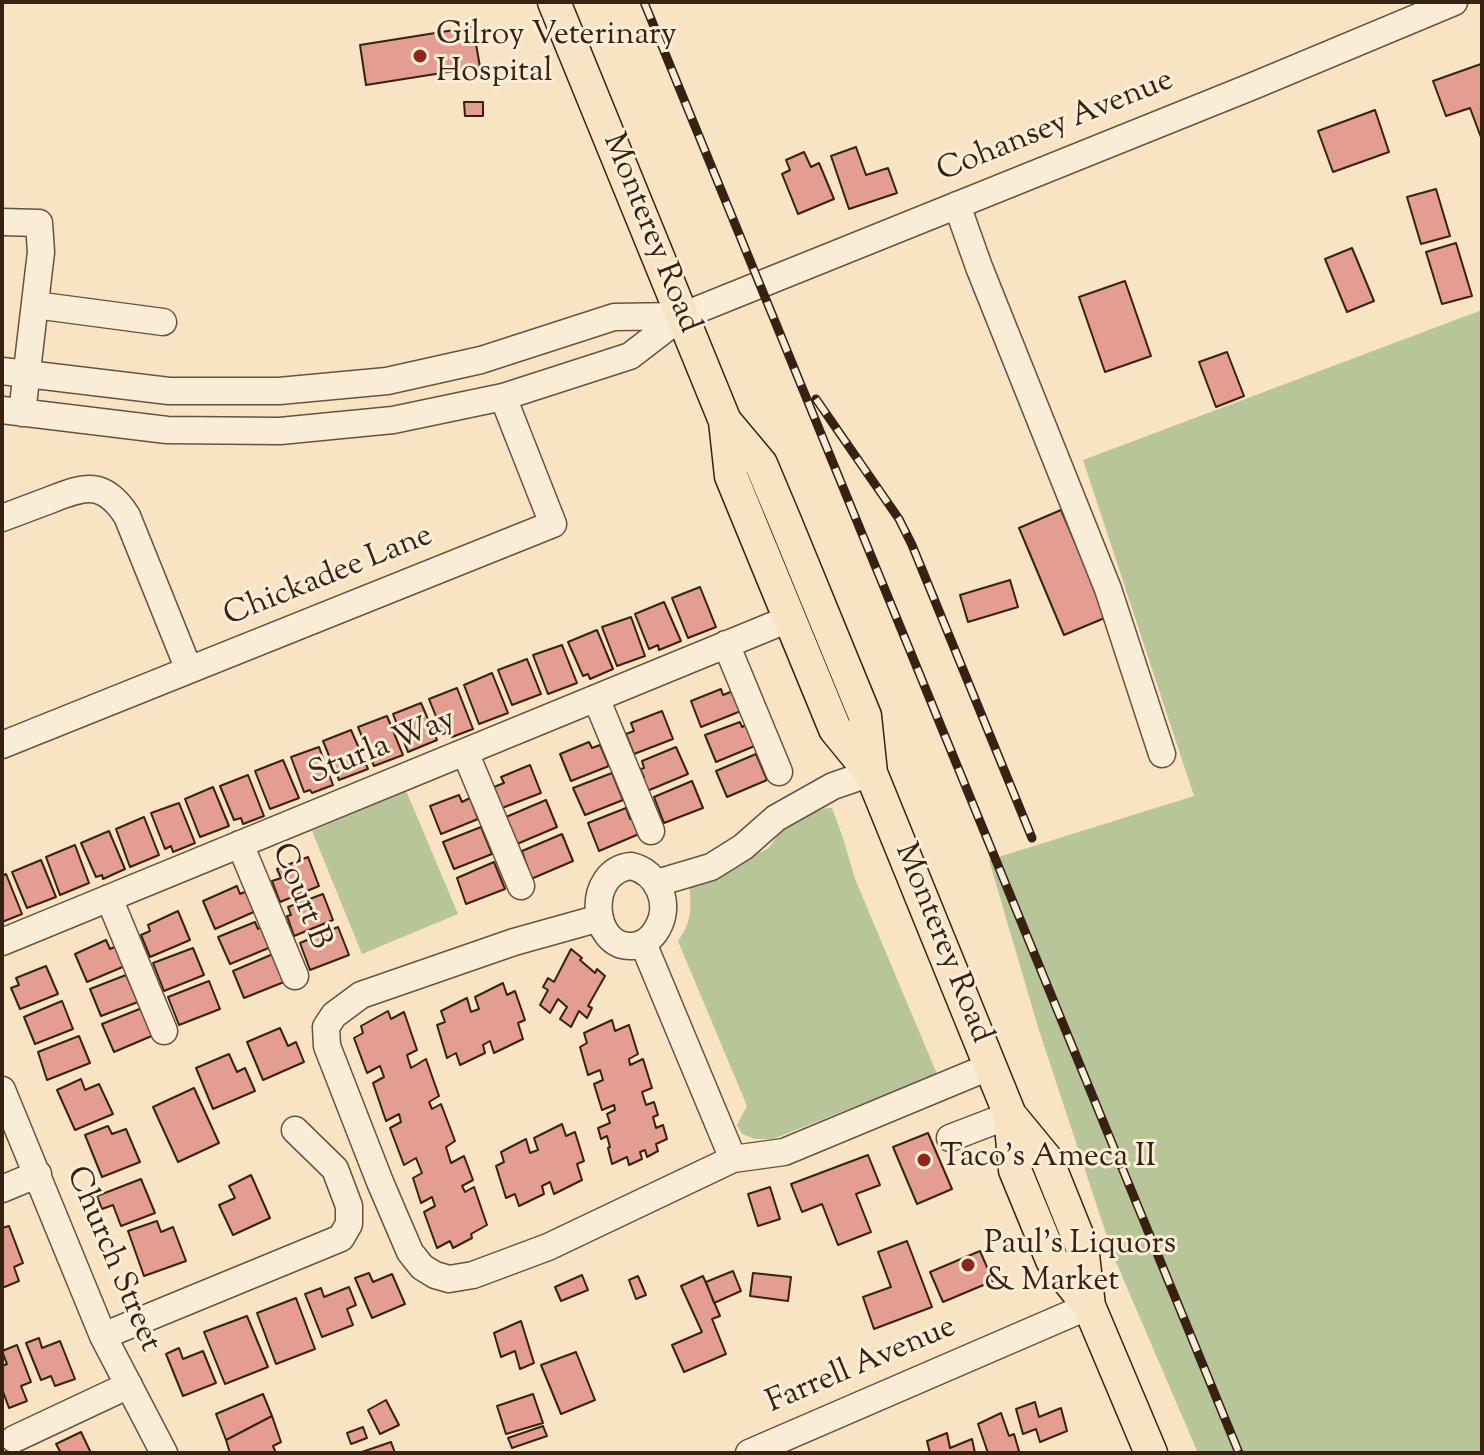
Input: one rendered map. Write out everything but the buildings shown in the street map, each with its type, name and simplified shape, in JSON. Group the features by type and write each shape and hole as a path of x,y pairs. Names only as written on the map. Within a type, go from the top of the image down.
{"main road":[{"name":"Monterey Road","path":"554,2 725,421 731,476 835,729 871,773"},
{"name":"Monterey Road","path":"725,421 761,464 779,507 865,716 871,773 1010,1115 1047,1160 1082,1247 1089,1306 1151,1453"}],"street":[{"name":"Cohansey Avenue","path":"12,411 167,430 280,431 393,420 503,397 630,356 682,316 1454,2"},
{"path":"957,205 1108,589 1162,754"},
{"path":"2,222 39,223 41,252 35,305 14,372 12,411"},
{"path":"35,305 163,322"},
{"name":"Cohansey Avenue","path":"14,372 169,391 279,391 387,381 481,360 614,317 682,316"},
{"name":"Chickadee Lane","path":"2,745 553,524 503,397"},
{"path":"2,518 71,491 87,488 103,491 118,501 127,516 189,670"},
{"name":"Sturla Way","path":"2,942 791,618"},
{"path":"726,644 779,772"},
{"path":"596,698 651,831"},
{"path":"465,752 521,886"},
{"path":"657,883 711,867 743,847 776,818 833,786 871,773"},
{"name":"Court B","path":"240,844 295,976"},
{"path":"620,868 642,868 657,883 663,902 662,915 657,929 643,943 624,946 612,940 600,918 598,899 602,886 620,868"},
{"path":"109,898 164,1031"},
{"path":"600,918 514,942 361,995 334,1015 326,1027 327,1046 410,1252 422,1267 435,1275 449,1279 473,1275 548,1247 733,1159 784,1152 991,1066"},
{"path":"643,943 733,1159"},
{"name":"Church Street","path":"2,1090 103,1336 164,1453"},
{"path":"950,1138 1010,1115"},
{"path":"103,1336 341,1238 349,1224 349,1206 335,1169 295,1130"},
{"path":"2,1189 38,1174"},
{"name":"Farrell Avenue","path":"749,1453 1089,1306"},
{"path":"14,1439 129,1385"}],"green space":[{"path":"1482,310 1482,1453 1198,1453 1113,1255 1038,1027 989,860 1194,796 1083,460"},
{"path":"405,792 458,914 362,954 312,831"},
{"path":"832,808 855,879 937,1074 773,1139 755,1139 742,1134 737,1125 747,1106 678,941 690,912 688,879 732,867 769,848 783,827 804,815"}],"railway":[{"path":"644,2 1239,1453"},
{"path":"816,399 899,519 912,545 1032,838"}],"place":[{"name":"Gilroy Veterinary Hospital","path":"420,56"},
{"name":"Taco's Ameca II","path":"924,1160"},
{"name":"Paul's Liquors & Market","path":"968,1265"}]}
